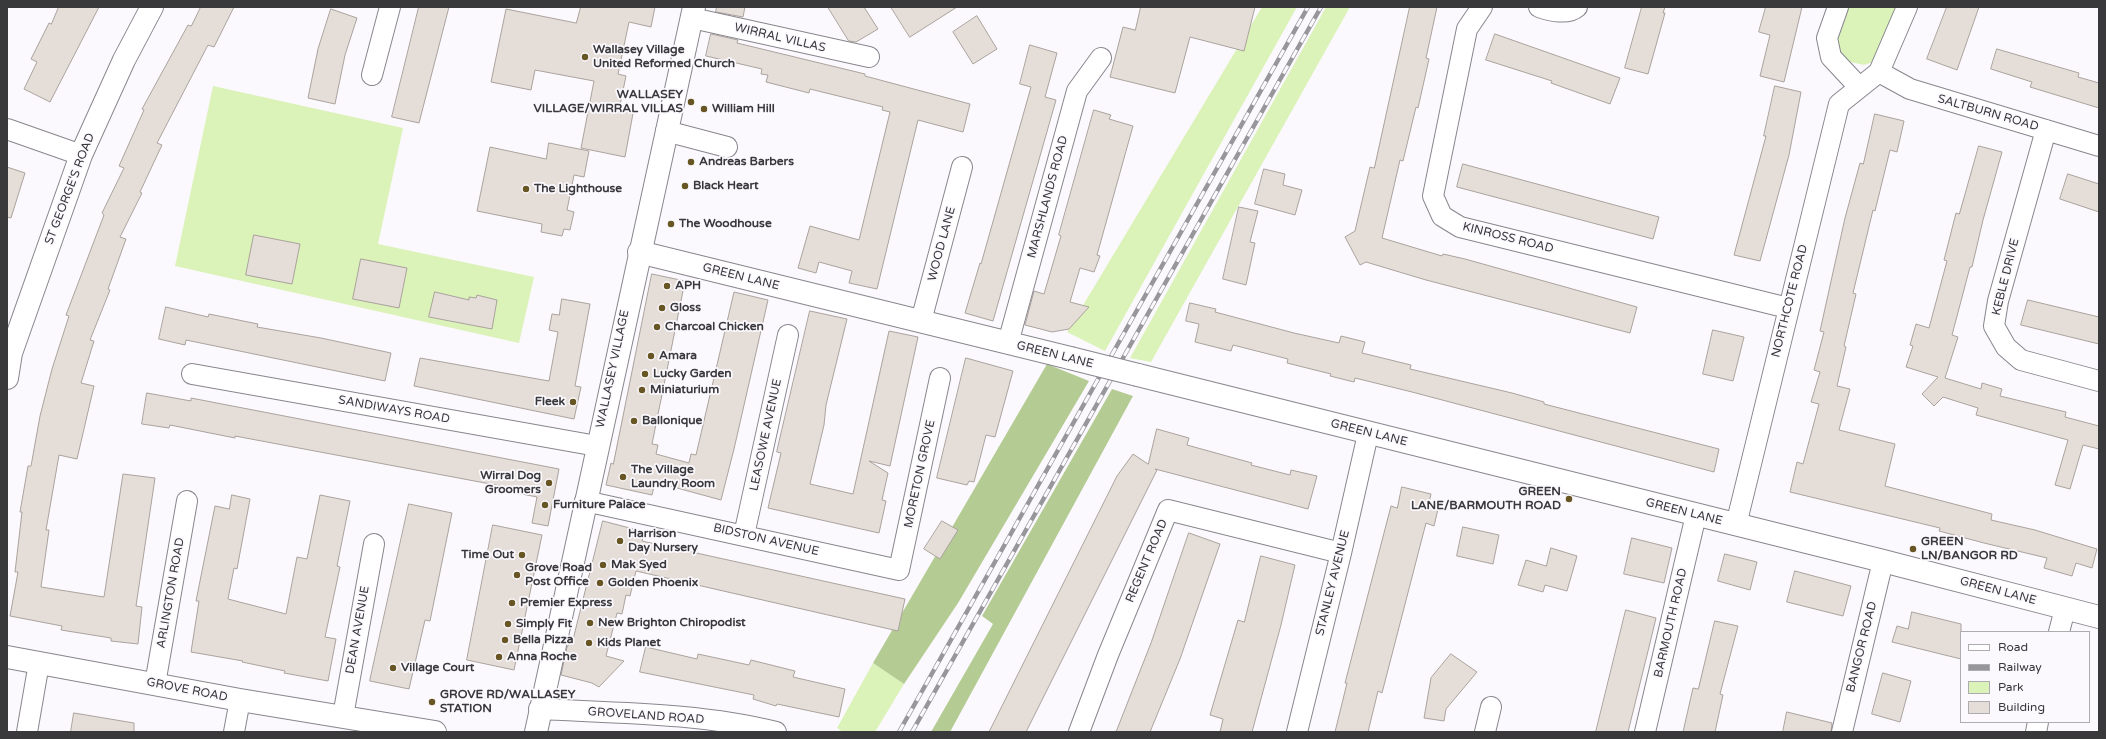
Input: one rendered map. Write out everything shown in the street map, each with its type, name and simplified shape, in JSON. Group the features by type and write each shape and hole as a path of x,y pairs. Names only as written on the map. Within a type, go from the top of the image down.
{"street":[{"name":"ST GEORGE'S ROAD","path":"7,378 9,353 81,155 124,60 152,7"},
{"path":"372,75 390,7"},
{"name":"KINROSS ROAD","path":"1482,7 1467,29 1433,196 1442,216 1460,227 1788,308"},
{"path":"1539,7 1560,12 1578,7"},
{"path":"1838,7 1827,38 1831,57 1859,87"},
{"name":"NORTHCOTE ROAD","path":"1736,524 1838,104 1879,72 1907,7"},
{"name":"WIRRAL VILLAS","path":"693,12 869,57"},
{"name":"WALLASEY VILLAGE","path":"536,732 596,446 693,12"},
{"name":"MARSHLANDS ROAD","path":"1008,343 1077,91 1100,58"},
{"name":"SALTBURN ROAD","path":"1879,72 1910,89 2099,146"},
{"path":"7,129 81,155"},
{"name":"KEBLE DRIVE","path":"2046,130 1998,301 1994,326 2006,347 2021,360 2099,382"},
{"path":"666,132 727,147"},
{"name":"WOOD LANE","path":"921,321 962,167"},
{"name":"GREEN LANE","path":"639,252 1228,396 1368,434 1736,524 2099,617"},
{"name":"LEASOWE AVENUE","path":"744,535 788,335"},
{"name":"SANDIWAYS ROAD","path":"192,374 596,446"},
{"name":"MORETON GROVE","path":"899,570 940,378"},
{"name":"STANLEY AVENUE","path":"1297,732 1341,553 1368,434"},
{"name":"ARLINGTON ROAD","path":"154,684 187,501"},
{"name":"BIDSTON AVENUE","path":"585,501 899,570"},
{"name":"REGENT ROAD","path":"1079,732 1108,655 1168,510 1341,553"},
{"name":"BARMOUTH ROAD","path":"1645,732 1696,515"},
{"name":"DEAN AVENUE","path":"343,716 374,544"},
{"name":"BANGOR ROAD","path":"1842,732 1883,561"},
{"path":"2059,631 2065,609"},
{"name":"GROVE ROAD","path":"7,657 240,700 343,716 375,727 435,732"},
{"path":"27,732 39,663"},
{"path":"234,732 240,700"},
{"path":"1485,732 1491,707"},
{"name":"GROVELAND ROAD","path":"540,709 648,715 714,722 776,732"}],"green space":[{"path":"1262,7 1297,7 1105,351 1067,332"},
{"path":"1326,7 1350,7 1151,362 1130,358"},
{"path":"1849,7 1896,7 1876,61 1864,65 1846,61 1841,54 1838,41 1839,34"},
{"path":"213,86 403,128 378,244 534,277 519,343 175,266"},
{"path":"1047,364 1089,381 958,603 904,684 873,663"},
{"path":"1112,389 1133,396 950,732 931,732 993,624 982,616"},
{"path":"873,663 904,684 875,732 843,732 837,728"}],"building":[{"path":"59,7 99,7 50,102 24,89 37,62 31,59 49,23 51,24"},
{"path":"201,7 234,7 214,47 208,45 157,143 162,145 140,192 142,193 120,237 126,239 108,289 110,290 90,340 94,341 81,383 94,386 77,459 59,455 46,530 49,530 41,587 104,597 123,474 155,478 136,606 142,607 138,644 111,641 111,638 61,630 62,626 10,616 18,572 15,572 22,512 20,512 28,466 31,466 40,416 52,369 69,316 66,315 104,215 102,213 124,168 119,166 144,110 142,109 188,25 191,26"},
{"path":"419,7 449,7 419,123 392,117"},
{"path":"581,7 655,7 651,27 629,22 618,74 626,76 620,105 634,108 625,157 581,148 594,81 535,70 531,90 491,82 506,9 576,23"},
{"path":"717,7 745,7 743,17 716,12"},
{"path":"828,7 864,7 878,29 856,42 849,41"},
{"path":"891,7 957,7 910,37"},
{"path":"1141,7 1255,7 1244,51 1190,37 1175,93 1110,77 1123,27 1135,30"},
{"path":"1410,7 1437,7 1426,58 1429,59 1418,108 1416,107 1403,161 1400,160 1382,238 1442,256 1443,254 1465,259 1637,307 1630,333 1426,280 1366,262 1360,265 1345,237 1355,231 1370,167 1374,168"},
{"path":"1642,7 1665,7 1663,13 1665,13 1648,74 1625,68"},
{"path":"1766,7 1802,7 1784,82 1760,76 1770,35 1759,32"},
{"path":"1947,7 1979,7 1957,70 1927,59"},
{"path":"331,9 357,18 345,55 335,104 308,98 318,49"},
{"path":"977,16 997,49 973,64 953,32"},
{"path":"711,34 738,40 737,43 865,74 865,76 970,104 963,132 918,120 877,289 849,283 852,271 819,262 816,273 798,268 810,226 859,240 890,112 882,110 883,107 810,89 809,93 766,82 768,75 761,74 762,69 706,56"},
{"path":"1495,34 1620,78 1610,104 1551,83 1552,81 1486,60"},
{"path":"1030,45 1057,53 1045,97 1056,100 993,321 965,313 980,263 981,264 1031,87 1020,84"},
{"path":"1997,49 2079,73 2078,77 2099,83 2099,108 2030,87 2032,82 1991,69"},
{"path":"1775,86 1801,92 1789,155 1760,261 1734,255 1766,136 1764,136"},
{"path":"1094,110 1111,115 1109,119 1133,126 1097,255 1100,256 1094,272 1080,268 1070,302 1089,307 1069,329 1052,332 1025,325 1034,291 1044,294"},
{"path":"1875,114 1904,121 1897,152 1890,150 1875,211 1873,210 1853,293 1856,294 1844,346 1846,347 1837,386 1850,389 1839,430 1895,444 1885,486 1992,514 1991,520 2035,530 2097,549 2092,568 2076,563 2072,576 2044,568 2047,558 1939,531 1940,528 1790,492 1797,462 1803,464 1819,404 1811,402 1820,372 1814,370 1824,332 1820,331 1845,218 1860,163 1863,164"},
{"path":"549,143 589,151 584,177 574,175 567,210 574,212 570,230 564,229 562,236 541,232 542,224 477,211 490,147 546,159"},
{"path":"1979,146 2002,152 1983,220 1972,267 1970,267 1952,335 1958,337 1945,378 1981,389 1982,383 2002,389 2000,396 2066,412 2065,417 2099,426 2099,449 2083,445 2070,489 2055,485 2068,440 1976,415 1978,408 1943,397 1934,406 1922,394 1938,377 1906,367 1913,346 1910,345 1916,324 1929,328 1947,261 1944,260 1956,213 1959,214"},
{"path":"1463,164 1659,217 1653,239 1457,187"},
{"path":"7,167 25,173 11,218 7,217"},
{"path":"1264,169 1285,174 1283,185 1302,190 1295,215 1255,204"},
{"path":"2068,174 2099,184 2099,212 2060,199"},
{"path":"1239,207 1258,211 1250,242 1255,243 1246,285 1223,279"},
{"path":"254,235 300,244 292,284 246,275"},
{"path":"361,259 407,268 399,308 353,299"},
{"path":"652,274 685,281 652,444 658,445 656,454 689,463 691,454 696,455 734,292 768,300 721,500 655,482 652,495 606,485 611,463 613,464"},
{"path":"435,292 469,300 469,297 476,298 477,295 497,300 492,329 429,317"},
{"path":"562,299 590,304 575,386 581,387 574,419 414,386 420,358 549,381 558,332 549,330 552,314 559,315"},
{"path":"2028,300 2099,317 2099,344 2021,325"},
{"path":"1190,303 1216,309 1215,312 1294,333 1339,343 1341,336 1365,342 1362,353 1411,365 1410,369 1512,393 1544,402 1544,404 1719,449 1714,472 1412,392 1355,378 1354,382 1330,376 1331,374 1287,363 1288,359 1233,345 1231,351 1195,342 1199,324 1186,321"},
{"path":"166,307 208,317 209,314 258,324 257,327 321,338 391,353 385,381 186,340 185,345 159,339"},
{"path":"810,311 847,319 826,405 824,425 810,484 853,494 889,331 918,337 890,466 869,461 888,473 882,500 886,501 879,533 768,508 781,453 777,452"},
{"path":"1713,330 1744,337 1733,381 1703,374"},
{"path":"966,358 1013,371 995,437 986,435 974,482 969,481 967,485 937,478"},
{"path":"147,393 191,401 191,398 559,469 548,526 532,523 537,497 501,490 501,486 235,436 235,438 170,425 169,428 142,424"},
{"path":"1157,429 1189,438 1187,445 1252,463 1251,465 1290,475 1291,470 1317,476 1308,509 1155,469 1157,470 1026,732 989,732 1117,476 1133,454 1148,464"},
{"path":"1402,487 1431,494 1429,503 1439,505 1434,526 1426,523 1382,693 1378,691 1368,732 1335,732 1347,683 1345,683 1391,506 1397,508"},
{"path":"232,495 250,499 237,569 234,568 228,599 286,614 297,557 307,559 320,495 350,501 337,566 340,567 325,637 336,639 328,681 284,673 285,671 242,662 243,661 191,652 199,601 196,601 215,506 229,509"},
{"path":"409,504 452,513 430,621 425,620 409,689 370,681"},
{"path":"603,521 645,532 642,541 905,599 898,631 636,571 630,596 626,595 622,614 617,613 606,656 624,661 599,687 592,683 561,675 567,647 573,639"},
{"path":"942,521 958,530 940,559 924,549"},
{"path":"493,525 542,535 514,670 467,660"},
{"path":"1463,527 1499,535 1493,564 1457,556"},
{"path":"1189,533 1220,544 1180,659 1150,732 1116,732 1151,643"},
{"path":"1632,538 1672,548 1664,583 1624,574"},
{"path":"1551,548 1577,556 1567,591 1545,585 1543,592 1518,585 1526,560 1546,566"},
{"path":"1725,554 1757,562 1750,590 1718,581"},
{"path":"1261,556 1295,565 1281,625 1252,732 1220,732 1223,719 1210,715 1238,620 1244,622"},
{"path":"1795,571 1851,586 1843,616 1787,602"},
{"path":"1626,610 1656,618 1649,647 1628,732 1596,732"},
{"path":"1912,612 1961,624 1960,659 1892,642 1897,626 1908,629"},
{"path":"1715,621 1738,626 1720,694 1723,695 1715,732 1683,732 1693,688 1698,689"},
{"path":"646,647 697,659 698,654 749,665 751,660 795,671 793,677 845,689 839,717 777,704 776,706 753,699 754,695 640,672"},
{"path":"1451,654 1477,672 1446,709 1444,721 1424,718 1431,678"},
{"path":"1883,673 1911,681 1900,722 1872,714"},
{"path":"1787,712 1832,723 1831,732 1783,732"},
{"path":"74,713 134,723 134,732 71,732"}],"railway":[{"path":"899,732 1308,7"},
{"path":"912,732 1321,7"}],"place":[{"name":"Wallasey Village United Reformed Church","path":"585,57"},
{"name":"WALLASEY VILLAGE/WIRRAL VILLAS","path":"691,102"},
{"name":"William Hill","path":"704,109"},
{"name":"Andreas Barbers","path":"691,162"},
{"name":"Black Heart","path":"685,186"},
{"name":"The Lighthouse","path":"526,189"},
{"name":"The Woodhouse","path":"671,224"},
{"name":"APH","path":"667,286"},
{"name":"Gloss","path":"662,308"},
{"name":"Charcoal Chicken","path":"657,327"},
{"name":"Amara","path":"651,356"},
{"name":"Lucky Garden","path":"645,374"},
{"name":"Miniaturium","path":"642,390"},
{"name":"Fleek","path":"573,402"},
{"name":"Ballonique","path":"634,421"},
{"name":"The Village Laundry Room","path":"623,477"},
{"name":"Wirral Dog Groomers","path":"549,483"},
{"name":"GREEN LANE/BARMOUTH ROAD","path":"1569,499"},
{"name":"Furniture Palace","path":"545,505"},
{"name":"Harrison Day Nursery","path":"620,541"},
{"name":"GREEN LN/BANGOR RD","path":"1913,549"},
{"name":"Time Out","path":"522,555"},
{"name":"Mak Syed","path":"603,565"},
{"name":"Grove Road Post Office","path":"517,575"},
{"name":"Golden Phoenix","path":"600,583"},
{"name":"Premier Express","path":"512,603"},
{"name":"New Brighton Chiropodist","path":"590,623"},
{"name":"Simply Fit","path":"508,624"},
{"name":"Bella Pizza","path":"505,640"},
{"name":"Kids Planet","path":"589,643"},
{"name":"Anna Roche","path":"499,657"},
{"name":"Village Court","path":"393,668"},
{"name":"GROVE RD/WALLASEY STATION","path":"432,702"}]}
